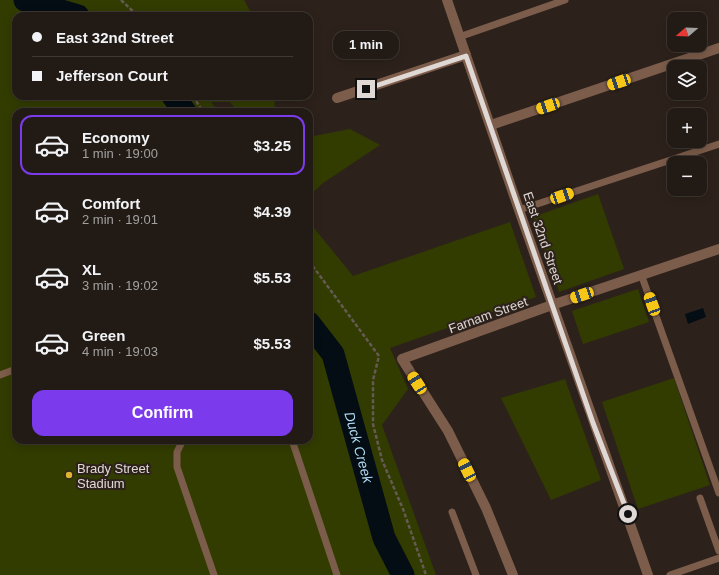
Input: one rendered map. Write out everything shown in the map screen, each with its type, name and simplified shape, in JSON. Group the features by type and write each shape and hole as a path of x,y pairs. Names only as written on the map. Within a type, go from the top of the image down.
{"street":[{"name":"East 32nd Street","path":"447,0 552,305 648,575"},
{"path":"491,125 719,48"},
{"path":"337,98 466,56"},
{"name":"Farnam Street","path":"513,575 486,508 448,431 402,359 641,274 719,249"}],"lane":[{"path":"459,37 565,0"},
{"path":"519,210 719,144"},
{"path":"641,274 719,493"},
{"path":"0,375 12,370"},
{"path":"180,444 177,452 177,467 214,575"},
{"path":"293,444 337,575"},
{"path":"700,498 719,551"},
{"path":"452,512 476,575"},
{"path":"670,575 719,558"}],"path":[{"path":"120,0 134,12"},
{"path":"313,266 379,356 373,380 373,424 382,460 403,508 426,575"}],"green space":[{"path":"0,0 244,0 251,12 12,12 12,100 274,100 275,108 235,108 230,102 211,102 216,108 12,108 12,444 313,444 313,227 353,276 510,222 536,297 390,348 408,389 382,425 436,575 0,575"},
{"path":"350,129 380,145 323,183 313,192 313,136"},
{"path":"598,194 624,269 559,292 533,217"},
{"path":"638,289 649,322 583,344 572,311"},
{"path":"674,378 710,485 638,509 602,402"},
{"path":"565,379 601,480 551,500 501,398"}],"shaded area":[{"path":"703,308 706,317 688,324 685,314"}],"waterway":[{"name":"Duck Creek","path":"25,0 65,12"},
{"name":"Duck Creek","path":"176,100 182,108"},
{"name":"Duck Creek","path":"313,328 333,354 384,538 403,575"}],"place":[{"name":"Brady Street Stadium","path":"69,475"}],"route":[{"path":"366,89 466,56 593,423 628,514"}]}
